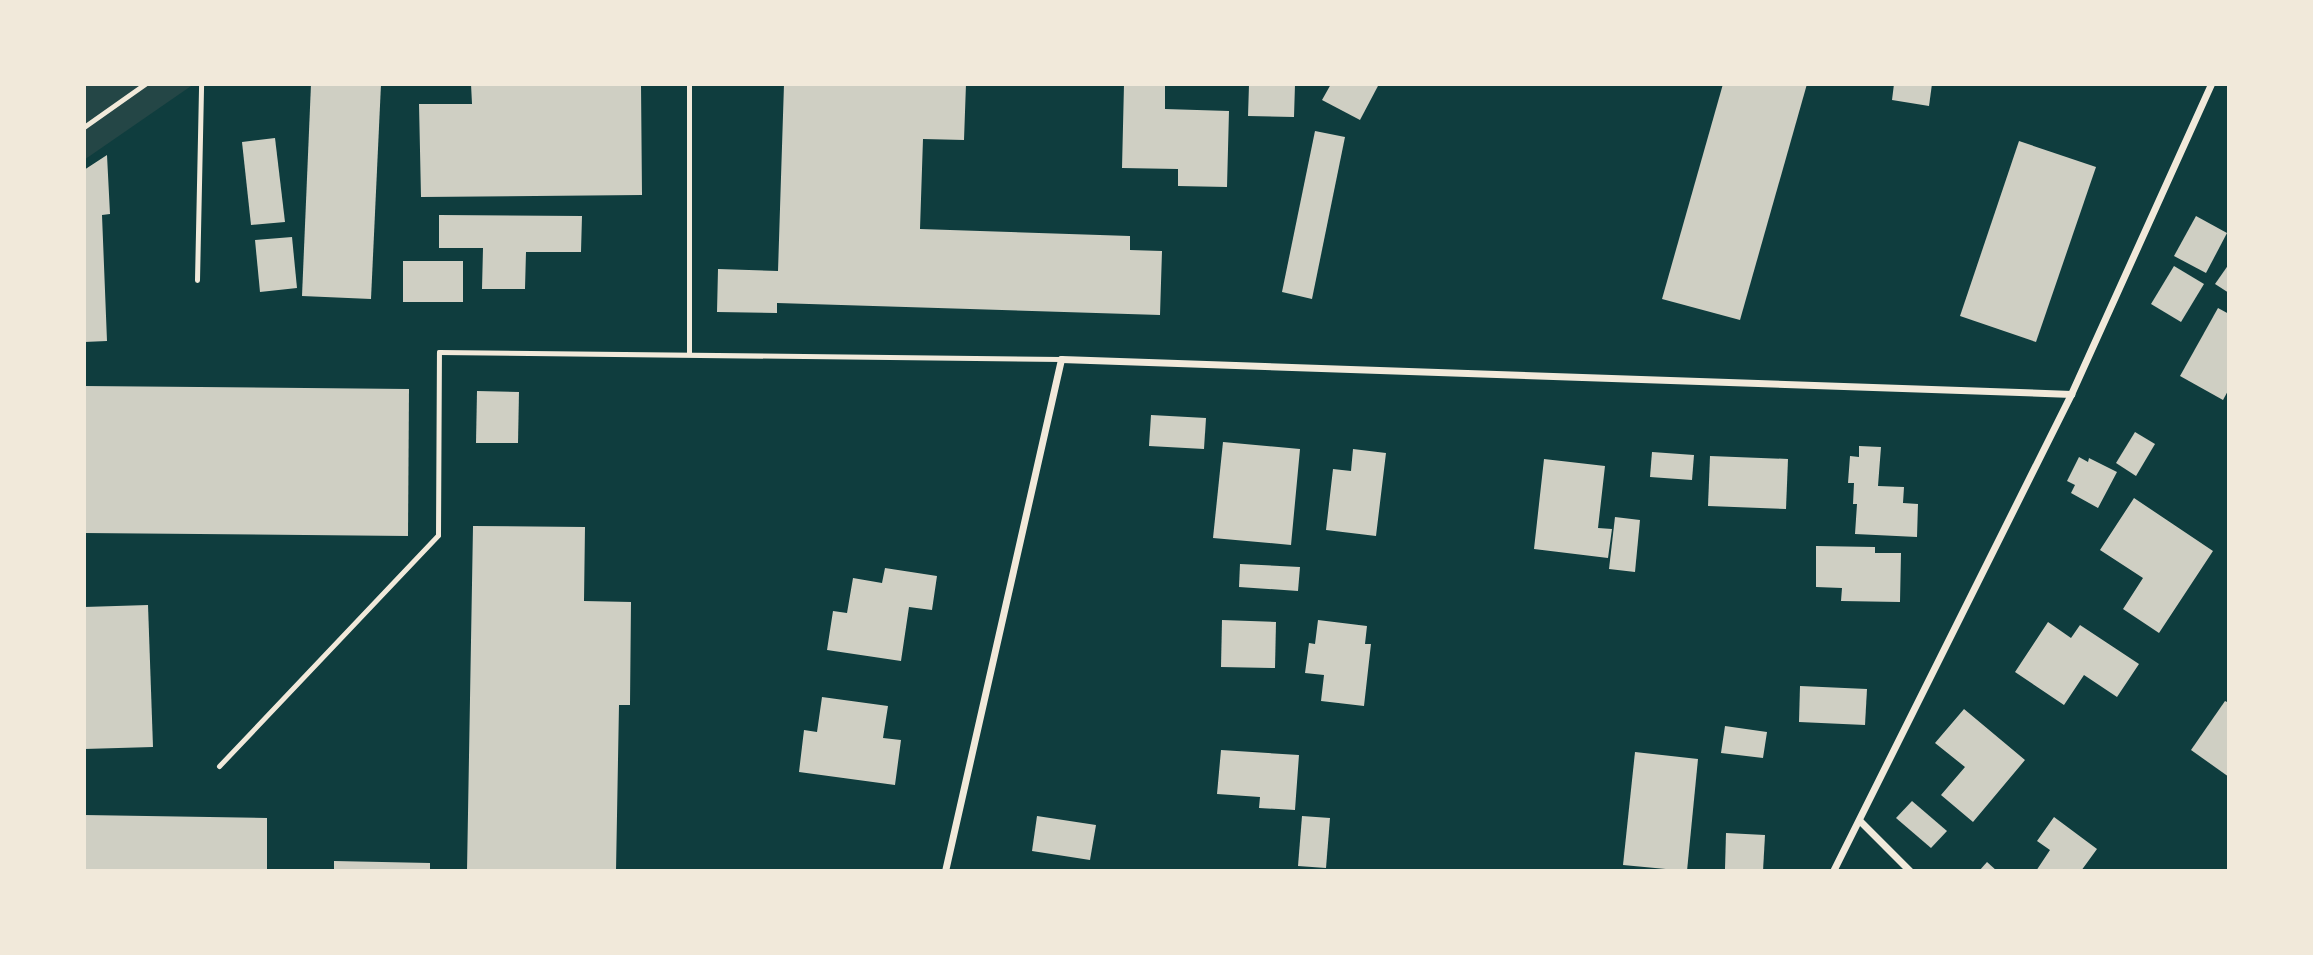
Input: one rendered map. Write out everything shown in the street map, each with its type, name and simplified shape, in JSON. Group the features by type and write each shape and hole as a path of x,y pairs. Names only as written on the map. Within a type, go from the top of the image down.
{"street":[{"path":"1833,871 2071,394 2211,84"},
{"path":"945,871 1061,359 2071,394"},
{"path":"1860,821 1910,871"}],"lane":[{"path":"197,280 201,84"},
{"path":"689,84 690,354"},
{"path":"219,766 438,536 439,352 1061,359"}],"path":[{"path":"84,127 145,84"}],"shaded area":[{"path":"84,84 194,84 84,160"}],"building":[{"path":"311,84 381,84 371,299 302,296"},
{"path":"471,84 641,84 642,195 421,197 419,104 472,104"},
{"path":"784,84 966,84 964,140 923,139 920,229 1130,236 1130,250 1162,251 1160,315 777,303 777,313 717,312 718,269 778,271"},
{"path":"1124,84 1165,84 1165,109 1229,111 1227,187 1178,186 1178,169 1122,168"},
{"path":"1249,84 1295,84 1294,117 1248,116"},
{"path":"1331,84 1379,84 1360,120 1322,100"},
{"path":"1723,84 1807,84 1740,320 1662,299"},
{"path":"1894,84 1932,84 1929,106 1892,100"},
{"path":"1315,131 1345,137 1312,299 1282,292"},
{"path":"275,138 285,222 251,225 242,142"},
{"path":"2019,141 2096,167 2036,342 1960,316"},
{"path":"107,155 110,214 102,215 107,341 84,342 84,170"},
{"path":"439,215 582,216 581,252 526,252 525,289 482,289 483,248 439,248"},
{"path":"2196,216 2227,233 2206,273 2174,256"},
{"path":"292,237 297,288 260,292 255,240"},
{"path":"403,261 463,261 463,302 403,302"},
{"path":"2229,264 2229,293 2215,284"},
{"path":"2174,266 2204,284 2181,322 2151,304"},
{"path":"2218,308 2229,314 2229,389 2223,400 2180,376"},
{"path":"84,386 409,389 408,536 84,533"},
{"path":"477,391 519,392 518,443 476,443"},
{"path":"1151,415 1206,418 1204,449 1149,446"},
{"path":"2135,432 2155,444 2136,476 2116,463"},
{"path":"1223,442 1300,449 1291,545 1213,538"},
{"path":"1859,446 1881,447 1878,486 1904,487 1903,503 1918,504 1917,537 1855,534 1857,504 1853,504 1854,483 1848,483 1850,456 1859,457"},
{"path":"1353,449 1386,453 1376,536 1326,530 1333,469 1351,471"},
{"path":"1652,452 1694,455 1692,480 1650,477"},
{"path":"1710,456 1788,459 1786,509 1708,506"},
{"path":"2079,457 2088,462 2089,458 2117,472 2098,508 2071,493 2075,485 2067,481"},
{"path":"1544,459 1605,466 1598,528 1612,529 1608,558 1534,549"},
{"path":"2134,498 2213,551 2159,633 2123,609 2143,578 2100,550"},
{"path":"1615,517 1640,520 1635,572 1609,569"},
{"path":"473,526 585,527 584,601 631,602 630,705 619,705 616,871 467,871"},
{"path":"1816,546 1875,547 1875,553 1901,553 1900,602 1841,601 1842,588 1816,587"},
{"path":"1240,564 1300,567 1298,591 1239,587"},
{"path":"885,568 937,576 932,610 909,607 901,661 827,650 833,611 847,613 853,578 882,583"},
{"path":"148,605 153,747 84,749 84,607"},
{"path":"1222,620 1276,622 1275,668 1221,667"},
{"path":"1318,620 1367,626 1365,644 1371,644 1364,706 1321,701 1324,675 1305,673 1309,643 1315,644"},
{"path":"2048,622 2071,638 2080,625 2139,664 2117,697 2084,675 2064,705 2015,672"},
{"path":"1800,686 1867,689 1865,725 1799,722"},
{"path":"822,697 888,706 883,738 901,740 895,785 799,772 804,730 817,732"},
{"path":"2225,701 2229,703 2229,777 2191,750"},
{"path":"1964,709 2025,760 1973,822 1941,795 1965,767 1935,743"},
{"path":"1725,726 1767,732 1763,758 1721,753"},
{"path":"1221,750 1299,755 1295,810 1259,808 1260,797 1217,794"},
{"path":"1635,752 1698,759 1687,871 1623,865"},
{"path":"1912,801 1947,831 1931,848 1896,818"},
{"path":"84,815 267,818 267,871 84,871"},
{"path":"1037,816 1096,825 1090,860 1032,851"},
{"path":"1302,816 1330,818 1326,868 1298,866"},
{"path":"2054,817 2097,849 2081,871 2036,871 2050,850 2037,841"},
{"path":"1726,833 1765,835 1763,871 1725,869"},
{"path":"334,861 430,863 430,871 334,871"},
{"path":"1987,862 1997,871 1979,871"}]}
